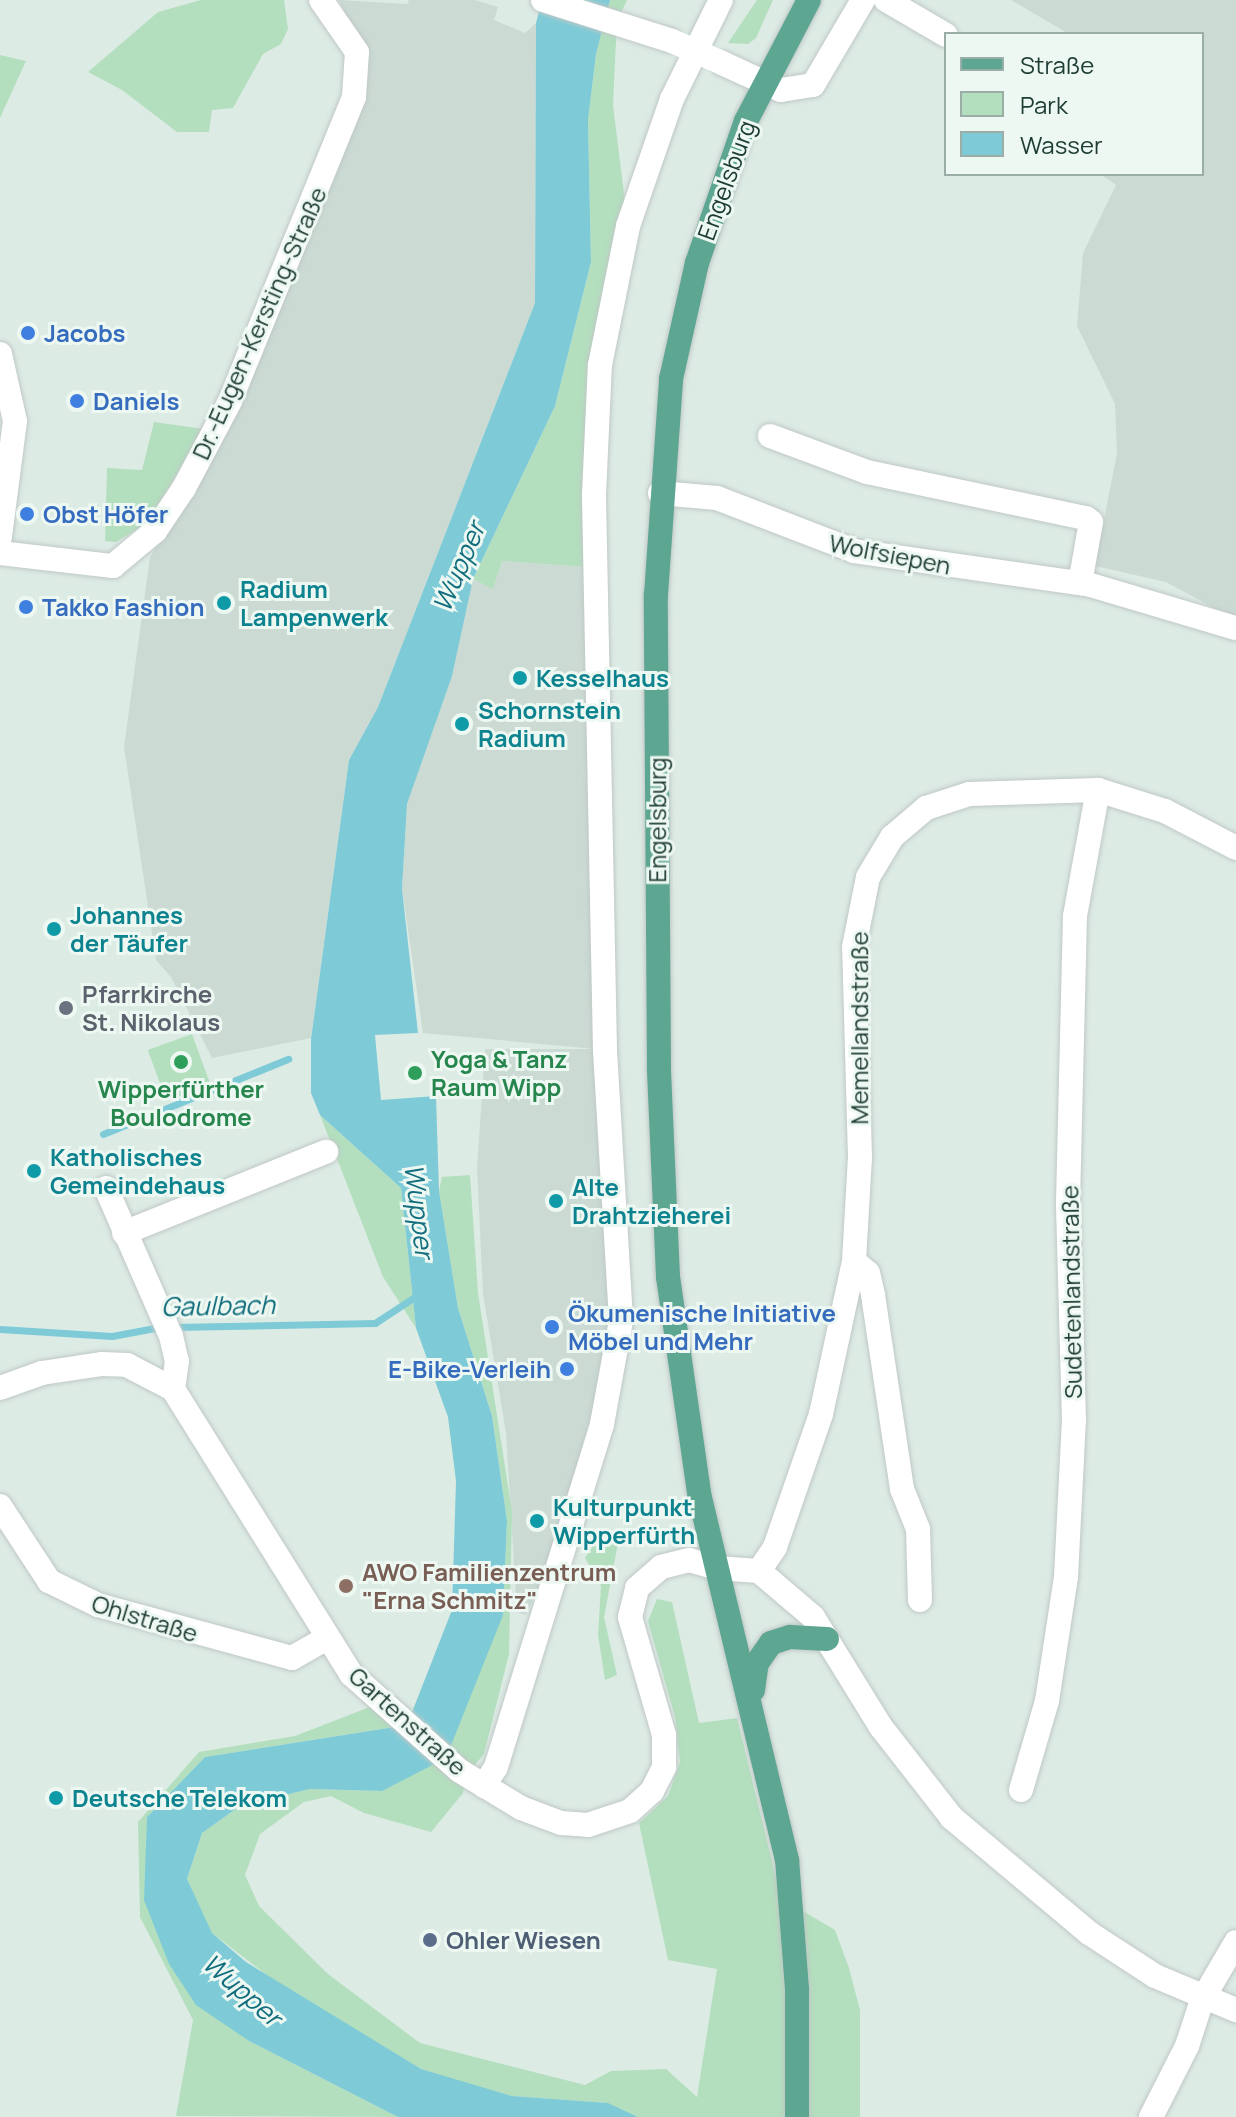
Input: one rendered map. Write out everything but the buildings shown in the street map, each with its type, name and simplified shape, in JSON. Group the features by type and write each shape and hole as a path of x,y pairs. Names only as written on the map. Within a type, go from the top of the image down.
{"main road":[{"name":"Engelsburg","path":"797,2117 797,1989 787,1860 717,1568 680,1387 662,1164 656,679 660,493 671,379 697,263 763,82 809,0"},
{"path":"751,1701 757,1663 771,1643 790,1637 827,1639"}],"street":[{"name":"Dr.-Eugen-Kersting-Straße","path":"0,553 113,566 155,531 184,488 230,401 354,97 357,52 321,0"},
{"path":"543,0 617,21 672,41 763,82 795,91 813,85 863,0"},
{"path":"484,1786 496,1767 602,1424 621,1320 605,1019 594,495 600,365 628,226 672,99 721,0"},
{"path":"886,0 944,34"},
{"path":"0,354 15,421 0,537"},
{"path":"770,436 867,472 1086,518 1091,522 1080,583"},
{"name":"Wolfsiepen","path":"660,493 717,498 854,551 1080,583 1236,628"},
{"name":"Memellandstraße","path":"759,1571 775,1547 813,1441 854,1261 860,1158 854,947 868,877 892,837 926,808 969,794 1098,790 1165,811 1236,848"},
{"name":"Sudetenlandstraße","path":"1021,1790 1047,1701 1066,1577 1074,1421 1068,1202 1075,916 1098,790"},
{"path":"124,1233 326,1152"},
{"path":"0,1388 42,1373 102,1364 127,1365 173,1389 177,1361 171,1336 106,1188"},
{"path":"854,1261 868,1273 902,1489 918,1529 920,1600"},
{"name":"Gartenstraße","path":"173,1389 351,1674 460,1771 533,1814 573,1825 619,1817 646,1799 659,1782 666,1749 630,1617 634,1594 647,1576 689,1560 717,1568 759,1571"},
{"name":"Ohlstraße","path":"0,1506 49,1581 98,1605 292,1658 327,1638"},
{"path":"759,1571 802,1603 895,1748 952,1818 1089,1933 1202,2000 1236,2010"},
{"path":"1151,2117 1187,2046 1202,2000 1236,1942"}],"shaded area":[{"path":"339,0 407,4 409,0 475,0 498,7 494,20 525,33 536,23 535,303 378,707 349,760 311,1038 212,1058 171,977 156,960 124,747 150,557 183,499 368,61"},
{"path":"1011,0 1236,0 1236,620 1166,582 1095,566 1117,453 1115,404 1077,326 1083,253 1116,185 1103,176 1204,176 1204,32 1066,32"},
{"path":"502,561 587,567 617,1320 551,1561 526,1615 517,1612 506,1433 483,1294 477,1168 485,1049 595,1049 423,1033 402,889 407,804 471,585 473,579 493,588"}],"green space":[{"path":"201,0 284,0 288,29 281,44 263,54 233,108 212,110 209,132 177,132 122,90 88,72 158,12"},
{"path":"610,0 627,0 617,21 613,105 628,226 587,567 502,561 493,589 473,579 555,406 591,262 588,120 596,54"},
{"path":"757,0 773,0 756,38 748,44 728,43"},
{"path":"0,55 26,61 0,118"},
{"path":"154,422 204,429 147,523 116,542 105,541 107,468 142,470"},
{"path":"192,1034 210,1085 166,1101 148,1050"},
{"path":"320,1115 401,1188 416,1328 383,1277"},
{"path":"470,1175 478,1293 512,1512 509,1654 484,1754 466,1775 463,1793 431,1832 364,1813 331,1796 304,1802 260,1834 245,1875 259,1906 328,1974 420,2043 585,2085 611,2071 666,2069 697,2097 717,1969 668,1960 639,1823 668,1796 680,1762 675,1717 648,1621 657,1599 672,1602 699,1723 737,1718 781,1898 835,1930 849,1968 860,2010 860,2117 638,2117 607,2103 512,2096 474,2087 421,2069 293,1995 212,1933 196,1904 187,1879 202,1833 240,1806 310,1789 382,1791 503,1615 507,1521 492,1416 458,1308 439,1191 442,1177"},
{"path":"619,1538 604,1617 617,1675 605,1680 598,1635 601,1586 585,1558 597,1539"},
{"path":"380,1703 407,1725 205,1757 147,1817 249,2041 398,2117 176,2116 193,2020 140,1917 138,1822 199,1752 295,1736"}],"water":[{"name":"Wupper","path":"542,0 610,0 596,54 588,120 591,262 555,406 473,579 452,676 407,804 402,889 418,1033 375,1035 381,1100 436,1096 439,1191 458,1308 492,1416 507,1521 503,1615 446,1758 382,1791 310,1789 240,1806 202,1833 187,1879 212,1933 246,1962 421,2069 512,2096 608,2103 638,2117 398,2117 249,2041 196,2005 169,1964 144,1900 147,1817 205,1757 407,1725 452,1610 456,1481 448,1417 416,1328 401,1188 320,1115 311,1093 311,1039 349,760 378,707 535,303 536,23"}],"waterway":[{"path":"103,1134 288,1059"},
{"name":"Gaulbach","path":"173,1327 375,1323 419,1294"},
{"name":"Gaulbach","path":"0,1329 112,1336 160,1327"}],"place":[{"name":"Jacobs","path":"28,333"},
{"name":"Daniels","path":"77,401"},
{"name":"Obst Höfer","path":"27,514"},
{"name":"Radium Lampenwerk","path":"224,603"},
{"name":"Takko Fashion","path":"26,607"},
{"name":"Kesselhaus","path":"520,678"},
{"name":"Schornstein Radium","path":"462,724"},
{"name":"Johannes der Täufer","path":"54,929"},
{"name":"Pfarrkirche St. Nikolaus","path":"66,1008"},
{"name":"Wipperfürther Boulodrome","path":"181,1062"},
{"name":"Yoga & Tanz Raum Wipp","path":"415,1073"},
{"name":"Katholisches Gemeindehaus","path":"34,1171"},
{"name":"Alte Drahtzieherei","path":"556,1201"},
{"name":"Ökumenische Initiative Möbel und Mehr","path":"552,1327"},
{"name":"E-Bike-Verleih","path":"567,1369"},
{"name":"Kulturpunkt Wipperfürth","path":"537,1521"},
{"name":"AWO Familienzentrum \"Erna Schmitz\"","path":"346,1586"},
{"name":"Deutsche Telekom","path":"56,1798"},
{"name":"Ohler Wiesen","path":"430,1940"}]}
